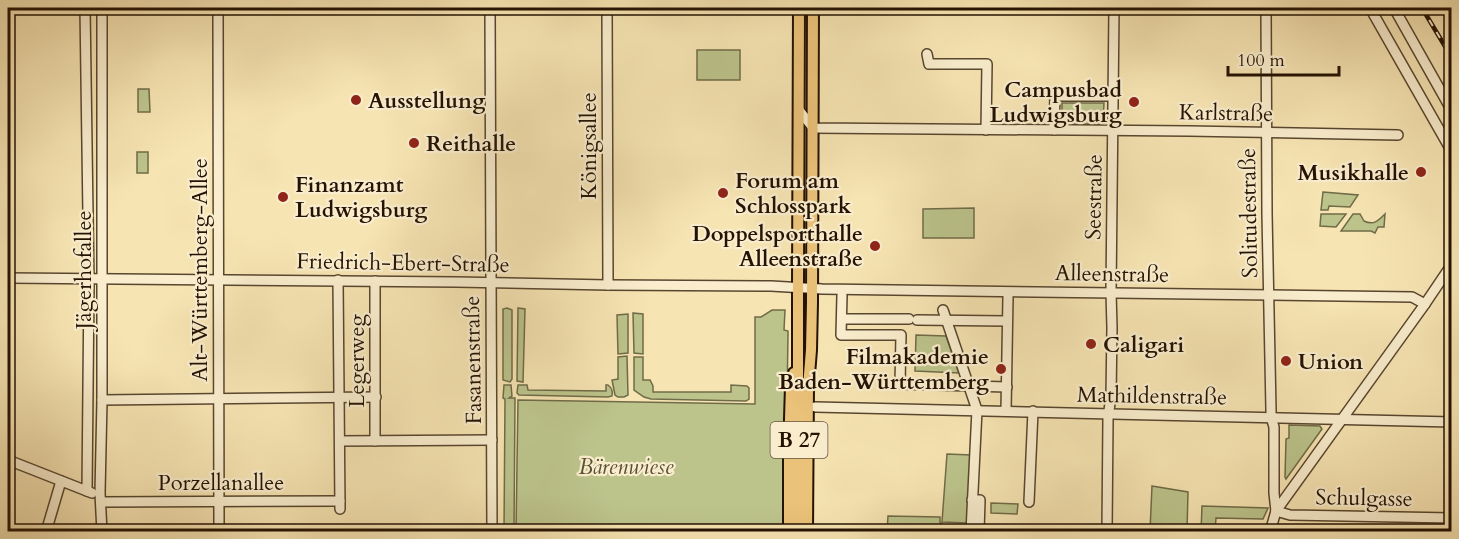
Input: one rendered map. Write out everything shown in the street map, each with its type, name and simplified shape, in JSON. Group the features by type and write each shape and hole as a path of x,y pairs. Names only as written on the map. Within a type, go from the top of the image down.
{"main road":[{"name":"B 27","path":"807,531 808,387 812,288 813,8"},
{"name":"B 27","path":"798,531 799,12"},
{"path":"789,531 791,386 798,349"},
{"path":"811,350 815,376 815,531"}],"street":[{"path":"8,8 8,15"},
{"name":"Jägerhofallee","path":"84,8 88,279 87,491"},
{"name":"Jägerhofallee","path":"102,8 102,531"},
{"name":"Alt-Württemberg-Allee","path":"218,8 219,531"},
{"name":"Fasanenstraße","path":"490,8 492,531"},
{"name":"Königsallee","path":"607,8 608,285"},
{"path":"791,8 799,12"},
{"name":"Seestraße","path":"1107,531 1108,413 1111,384 1114,8"},
{"name":"Solitudestraße","path":"1266,8 1271,417 1274,427 1276,511"},
{"path":"1370,8 1452,152"},
{"path":"1394,8 1452,111"},
{"path":"927,54 929,64 987,64 986,130"},
{"path":"1054,130 1055,96 1113,96"},
{"path":"799,110 813,128"},
{"name":"Karlstraße","path":"813,128 1398,135"},
{"path":"1271,530 1276,511 1452,264"},
{"name":"Friedrich-Ebert-Straße","path":"8,278 798,287"},
{"path":"338,280 340,441 492,440"},
{"name":"Legerweg","path":"375,281 375,441"},
{"name":"Alleenstraße","path":"798,287 1412,297 1425,304"},
{"path":"842,296 841,335 901,335 900,384 1006,387"},
{"path":"1006,411 1008,296"},
{"path":"842,319 913,320 944,315 1007,321"},
{"path":"944,315 977,410 971,531"},
{"path":"102,400 376,397"},
{"name":"Mathildenstraße","path":"815,407 1452,422"},
{"path":"1029,502 1033,411"},
{"name":"Porzellanallee","path":"8,460 101,497 340,505 340,441"},
{"path":"46,531 61,481"},
{"path":"1274,493 1280,496 1288,494"},
{"path":"972,500 980,500 979,531"},
{"name":"Schulgasse","path":"1276,511 1290,515 1452,518"}],"green space":[{"path":"697,50 740,50 740,80 697,80"},
{"path":"138,89 149,89 150,112 138,112"},
{"path":"1062,103 1104,103 1103,124 1062,124"},
{"path":"137,152 148,152 148,173 137,173"},
{"path":"1323,192 1358,195 1350,207 1329,206 1328,210 1321,210"},
{"path":"974,208 974,238 923,238 923,209"},
{"path":"1321,214 1346,214 1336,227 1320,226"},
{"path":"1353,214 1360,214 1364,221 1371,223 1376,222 1385,214 1384,227 1378,227 1375,233 1341,231"},
{"path":"518,308 525,309 523,382 517,381"},
{"path":"503,309 512,310 512,379 510,382 503,380"},
{"name":"Bärenwiese","path":"772,310 785,310 784,330 788,331 785,531 516,532 518,400 755,404 755,317 761,317"},
{"path":"633,313 643,314 643,354 634,353"},
{"path":"628,314 628,353 618,354 617,315"},
{"path":"916,335 946,336 959,373 915,371"},
{"path":"627,356 628,395 618,397 615,395 612,380 618,379 618,357"},
{"path":"634,357 643,357 643,380 650,380 653,392 731,392 731,385 747,386 749,399 746,401 644,397 634,390"},
{"path":"504,385 511,385 512,396 509,398 515,398 514,531 504,531"},
{"path":"518,385 527,385 528,390 606,391 606,385 608,385 612,396 519,395"},
{"path":"1289,425 1320,426 1322,429 1286,479 1286,439 1289,438"},
{"path":"947,454 971,455 968,523 942,522"},
{"path":"1152,486 1188,492 1187,531 1150,531"},
{"path":"991,503 1018,504 1017,514 991,513"},
{"path":"1202,506 1268,508 1263,519 1216,518 1215,531 1201,532"},
{"path":"888,516 940,517 942,531 887,531"}],"railway":[{"path":"1422,8 1452,58"},
{"path":"1441,8 1452,24"}],"place":[{"name":"Ausstellung","path":"356,100"},
{"name":"Campusbad Ludwigsburg","path":"1134,102"},
{"name":"Reithalle","path":"414,143"},
{"name":"Musikhalle","path":"1421,172"},
{"name":"Forum am Schlosspark","path":"723,193"},
{"name":"Finanzamt Ludwigsburg","path":"283,197"},
{"name":"Doppelsporthalle Alleenstraße","path":"875,246"},
{"name":"Caligari","path":"1091,344"},
{"name":"Union","path":"1286,361"},
{"name":"Filmakademie Baden-Württemberg","path":"1001,369"}]}
